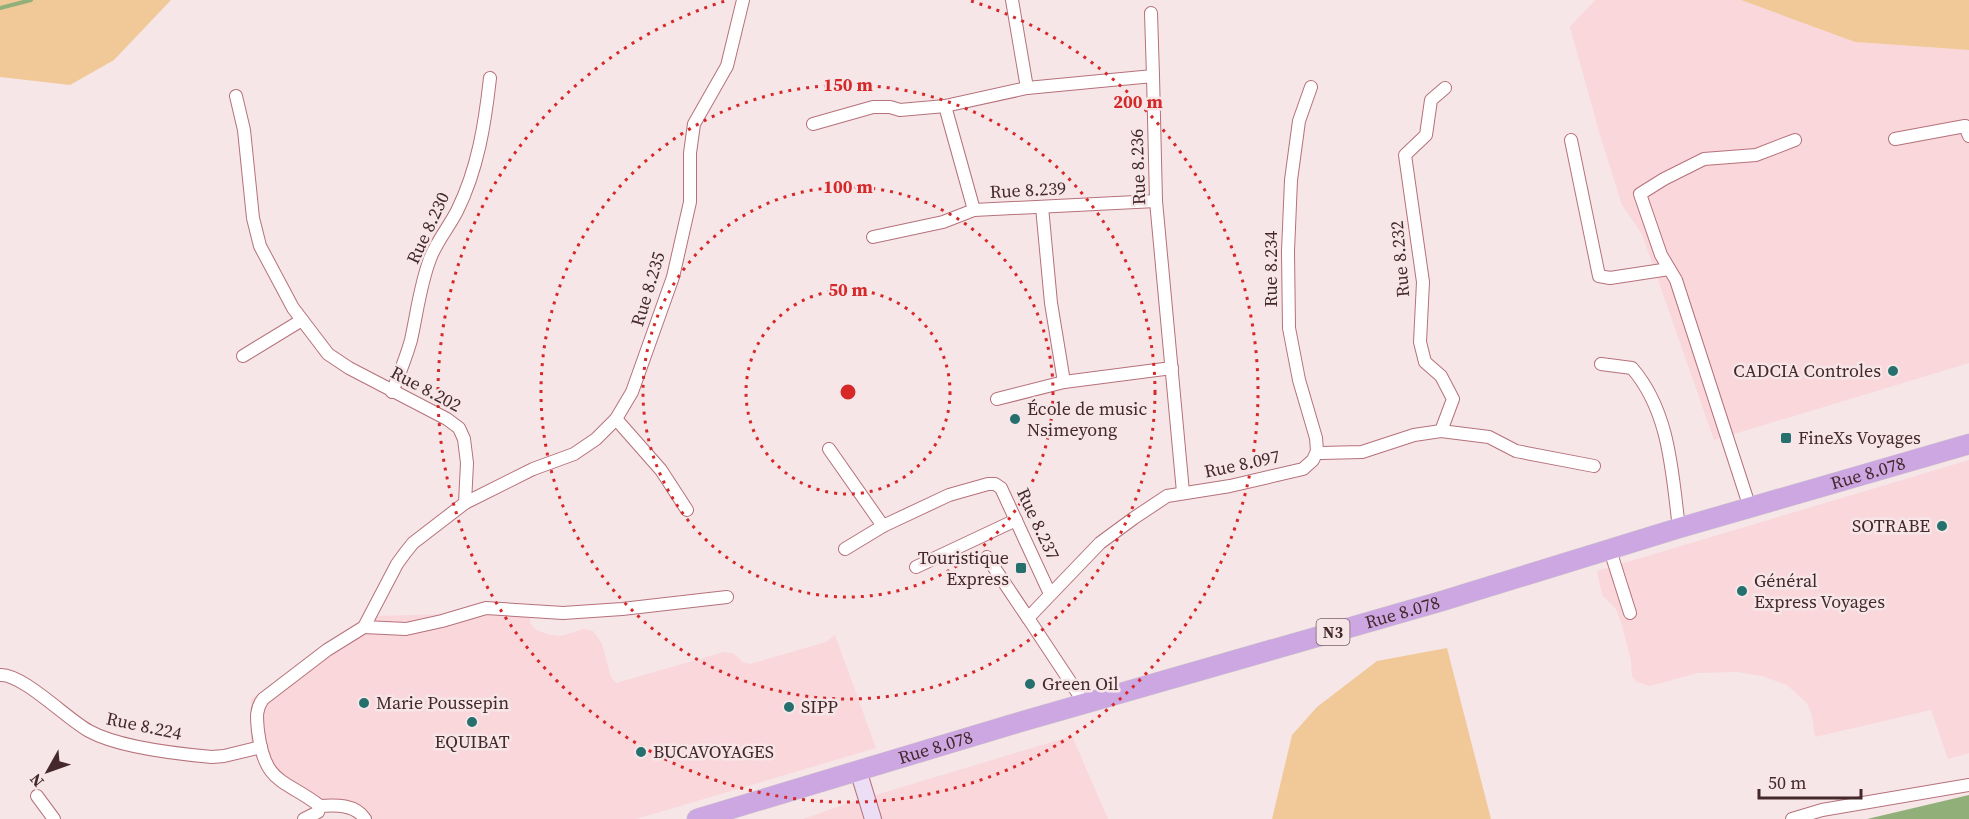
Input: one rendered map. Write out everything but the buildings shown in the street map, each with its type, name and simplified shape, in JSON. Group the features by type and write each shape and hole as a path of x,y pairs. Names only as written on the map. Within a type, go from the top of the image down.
{"highway":[{"name":"Rue 8.078","path":"697,819 1969,444"}],"main road":[{"path":"858,770 873,819"}],"street":[{"name":"Rue 8.235","path":"465,503 533,469 574,454 596,439 616,419 637,380 673,277 690,202 690,153 694,124 727,66 743,0"},
{"path":"1012,0 1027,88"},
{"name":"Rue 8.236","path":"1151,13 1156,201 1183,492"},
{"path":"813,124 873,107 890,107 900,110 945,106 1027,88 1153,76"},
{"name":"Rue 8.230","path":"392,392 411,341 430,258 456,213 477,158 485,123 490,78"},
{"name":"Rue 8.234","path":"1311,87 1299,121 1291,180 1288,251 1289,328 1299,380 1316,438 1317,451"},
{"name":"Rue 8.232","path":"1441,430 1453,399 1441,376 1425,362 1420,342 1423,282 1405,155 1426,135 1431,100 1445,88"},
{"name":"Rue 8.202","path":"236,96 244,130 253,218 260,246 292,308 328,354 392,392 447,419 459,428 464,439 467,463 465,503"},
{"name":"Rue 8.239","path":"945,106 974,210 1156,201"},
{"path":"1895,139 1965,126 1969,136"},
{"path":"1571,140 1599,276 1610,278 1669,269"},
{"path":"1750,508 1676,280 1661,255 1640,194 1704,159 1756,155 1795,140"},
{"path":"1042,207 1051,303 1064,382"},
{"path":"873,237 943,222 974,210"},
{"path":"243,356 302,320"},
{"path":"1601,364 1632,368 1651,392 1665,431 1679,528"},
{"path":"997,399 1064,382 1172,368"},
{"path":"616,419 661,470 687,510"},
{"path":"1317,451 1321,453 1362,452 1414,435 1441,430 1489,436 1516,451 1594,466"},
{"path":"829,449 883,526"},
{"name":"Rue 8.097","path":"1028,618 1100,543 1167,496 1230,486 1303,469 1313,460 1317,451"},
{"name":"Rue 8.237","path":"845,549 883,526 949,495 995,484 1001,488 1050,594"},
{"path":"365,819 353,809 338,805 320,806 282,784 271,774 261,747 256,714 258,706 262,699 327,650 364,627 397,564 413,543 465,503"},
{"path":"916,567 1016,520"},
{"path":"1610,550 1630,613"},
{"path":"987,557 1085,704"},
{"path":"364,627 406,629 486,609 563,613 727,597"},
{"name":"Rue 8.224","path":"0,675 6,675 21,682 87,730 104,739 123,744 212,757 261,747"},
{"path":"1792,819 1822,810 1969,785"},
{"path":"37,796 54,819"},
{"path":"304,819 318,812 320,806"}],"shaded area":[{"path":"0,0 171,0 114,60 70,85 0,77"},
{"path":"1595,0 1741,0 1855,42 1969,50 1969,363 1714,440 1642,234 1622,205 1570,27"},
{"path":"1741,0 1969,0 1969,50 1855,42"},
{"path":"1969,460 1969,753 1948,759 1931,710 1815,737 1812,716 1807,703 1787,685 1762,676 1737,672 1697,673 1650,686 1637,682 1632,677 1631,660 1621,622 1616,609 1602,595 1597,571"},
{"path":"518,605 530,617 530,623 536,630 550,635 561,636 584,629 593,631 602,644 611,677 616,683 724,652 733,653 743,662 750,664 826,642 835,635 876,748 636,819 355,819 353,816 332,808 290,796 268,775 251,746 251,699 377,616 448,614"},
{"path":"1447,648 1491,819 1272,819 1292,735 1317,707 1377,661"},
{"path":"1072,736 1108,819 803,819 849,803"},
{"path":"1969,795 1969,819 1867,819"}],"waterway":[{"path":"0,8 31,0"}],"place":[{"name":"CADCIA Controles","path":"1893,371"},
{"name":"École de music Nsimeyong","path":"1015,419"},
{"name":"FineXs Voyages","path":"1786,438"},
{"name":"SOTRABE","path":"1942,526"},
{"name":"Touristique Express","path":"1021,568"},
{"name":"Général Express Voyages","path":"1742,591"},
{"name":"Green Oil","path":"1030,684"},
{"name":"Marie Poussepin","path":"364,703"},
{"name":"SIPP","path":"789,707"},
{"name":"EQUIBAT","path":"472,722"},
{"name":"BUCAVOYAGES","path":"641,752"}]}
